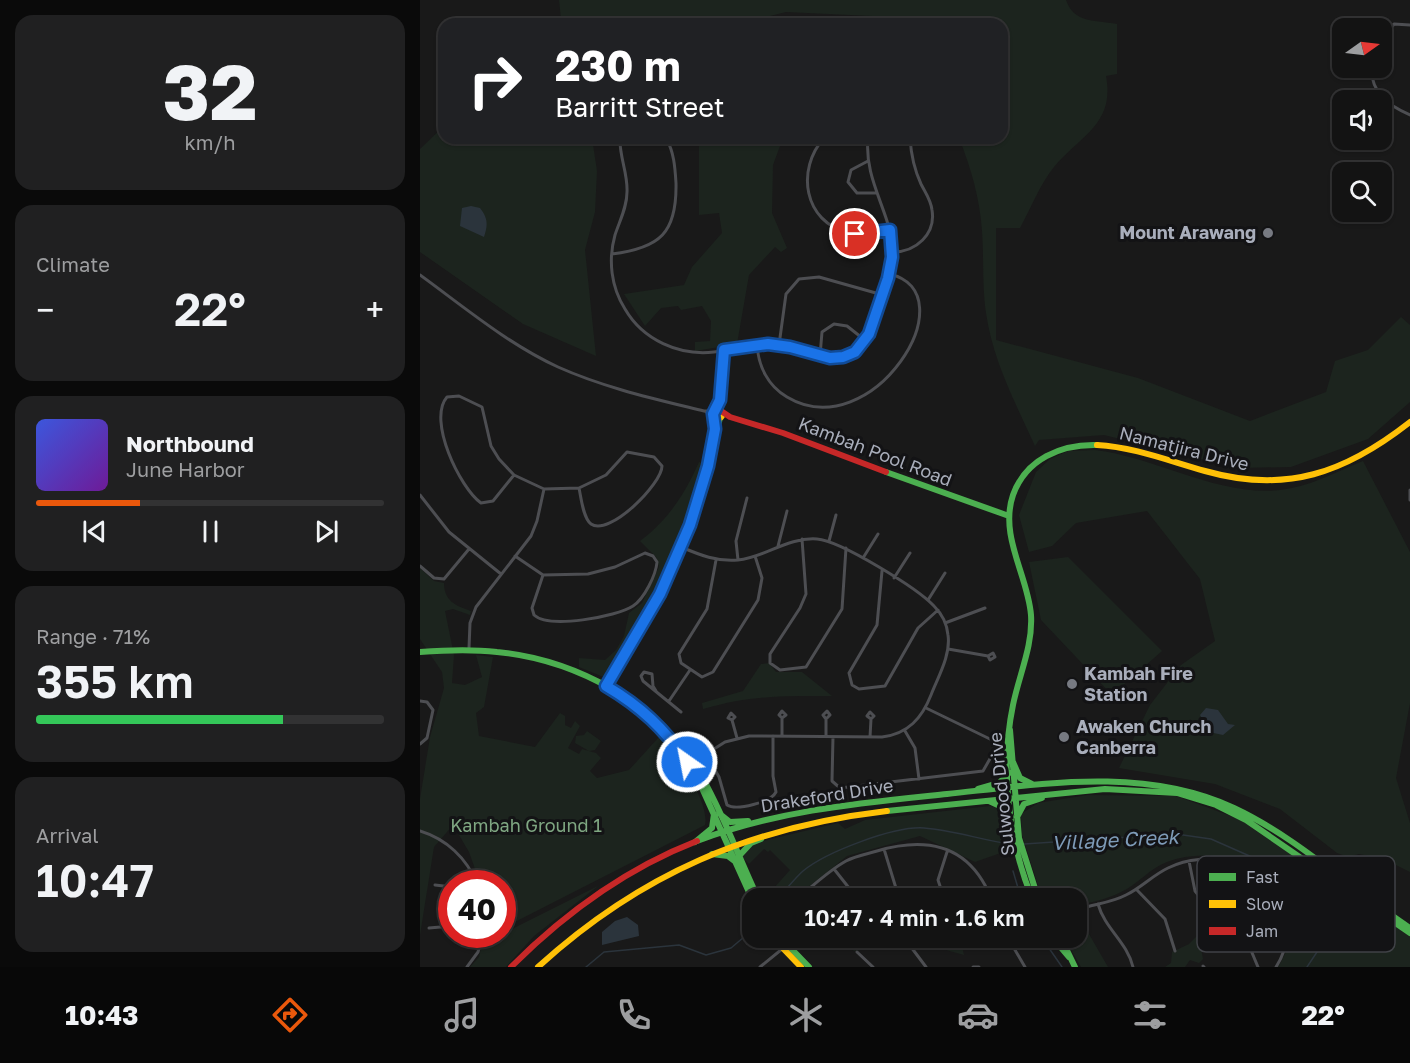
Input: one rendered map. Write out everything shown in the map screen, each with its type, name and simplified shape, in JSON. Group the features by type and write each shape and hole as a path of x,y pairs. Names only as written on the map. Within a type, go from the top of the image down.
{"main road":[{"name":"Kambah Pool Road","path":"718,414 789,436 1010,516"},
{"path":"608,687 660,594 681,547 700,496 718,414"},
{"name":"Namatjira Drive","path":"1010,516 1013,494 1025,474 1045,456 1070,446 1101,444 1122,447 1222,477 1262,482 1280,481 1317,475 1349,464 1372,451 1410,422"},
{"name":"Sulwood Drive","path":"1010,516 1011,534 1029,596 1032,618 1030,640 1010,720 1009,772 1012,788"},
{"path":"420,652 469,648 524,655 583,675 608,687 639,707 678,747 691,764 753,888"},
{"name":"Sulwood Drive","path":"1010,720 1013,762 1012,798 1018,863 1028,888"},
{"path":"1013,762 1020,778 1035,785"},
{"path":"968,792 997,784 1009,772"},
{"name":"Drakeford Drive","path":"512,967 559,921 623,877 694,843 756,822 806,811 1076,781 1136,783 1176,789 1219,801 1261,822 1309,856"},
{"name":"Drakeford Drive","path":"538,967 581,929 632,894 710,854 767,834 808,823 1012,798 1141,789 1175,793 1215,804 1261,828 1301,856"},
{"path":"988,801 1002,807 1014,817 1026,803 1052,794"},
{"path":"717,814 730,822 756,822"},
{"path":"694,843 712,828 717,814"},
{"name":"Sulwood Drive","path":"1014,817 1023,857 1034,888"},
{"path":"737,859 751,843 767,834"},
{"path":"710,854 737,859"},
{"path":"737,859 748,888"},
{"name":"Drakeford Drive","path":"1395,917 1410,928"},
{"name":"Drakeford Drive","path":"1395,922 1410,933"},
{"path":"786,948 801,967"},
{"path":"786,948 809,967"},
{"path":"1062,948 1070,958"},
{"path":"1065,948 1075,967"}],"street":[{"path":"1392,27 1394,24 1410,25"},
{"path":"1372,78 1382,98 1391,106 1410,115"},
{"path":"621,144 627,192 612,254 612,275 618,297 630,318 644,331 664,344 682,351 704,353 757,344 779,345 820,356 843,357 855,352 866,340 890,274 892,252 890,230 868,161 868,144"},
{"path":"612,254 635,251 651,245 666,231 674,218 674,161 668,144"},
{"path":"819,144 813,152 806,176 809,197 816,211 832,226 850,234 865,235 890,230"},
{"path":"892,252 915,246 926,236 932,223 932,207 915,167 911,144"},
{"path":"868,161 850,170 848,184 857,193 877,193"},
{"path":"757,344 759,361 767,378 792,400 817,407 829,406 870,393 900,365 911,346 918,325 919,306 916,289 904,279 890,274"},
{"path":"420,275 508,338 556,366 608,386 718,414 724,350"},
{"path":"779,345 786,294 799,279 819,277 883,295"},
{"path":"820,356 822,332 834,324 847,326 866,340"},
{"path":"513,475 489,503 479,502 469,491 454,468 446,444 442,418 443,403 447,397 459,396 482,407 491,446 499,459 513,475 544,489 579,488 606,475 627,452 654,457 662,466 661,473 644,497 625,513 602,526 594,526 588,521 579,488"},
{"path":"469,648 470,623 476,607 535,529 544,489"},
{"path":"1410,490 1410,500"},
{"path":"420,495 439,522 501,574"},
{"path":"738,560 736,541 747,498"},
{"path":"778,546 788,511"},
{"path":"829,541 836,515"},
{"path":"862,558 878,534"},
{"path":"681,547 716,560 738,560 802,539 829,541 846,548 928,600 938,610 945,623 948,650 926,708 905,731 886,737 737,738 691,764"},
{"path":"802,539 806,590 800,608 770,654 771,665 780,670 801,670 806,667 837,620 843,602 846,548"},
{"path":"420,566 434,578 444,579 469,549"},
{"path":"894,578 910,553"},
{"path":"515,556 543,575 588,574 645,554 653,556 657,562 643,595 634,605 611,614 580,620 542,620 534,615 532,608 543,575"},
{"path":"716,560 707,609 679,654 681,663 702,676 711,674 755,607 762,585 755,556"},
{"path":"882,571 877,625 849,673 848,679 853,686 869,689 885,686 918,628 938,610"},
{"path":"928,600 945,573"},
{"path":"945,623 985,608"},
{"path":"948,650 988,656"},
{"path":"669,702 690,670"},
{"path":"656,691 652,674 644,672 641,676 643,681 681,712"},
{"path":"420,700 427,702 433,710 427,738 420,744"},
{"path":"833,737 832,778 837,787 844,789 983,771 995,750 994,743 989,738 926,708"},
{"path":"782,718 782,736"},
{"path":"826,718 826,737"},
{"path":"870,737 871,719"},
{"path":"732,720 737,738"},
{"path":"905,731 915,748 919,780"},
{"path":"706,754 719,777 727,806 735,808 770,799 776,792 773,776 773,736"},
{"path":"420,831 452,848 469,870"},
{"path":"814,888 834,869 852,858 914,842 964,859 977,870 986,888"},
{"path":"884,849 896,888"},
{"path":"941,888 938,880 947,852"},
{"path":"1087,907 1124,896 1165,869 1197,860"},
{"path":"1189,861 1197,893"},
{"path":"834,869 848,888"},
{"path":"1136,889 1165,919 1175,951"},
{"path":"1098,904 1106,924 1126,946 1134,967"},
{"path":"429,928 438,927"},
{"path":"467,967 479,948"},
{"path":"760,967 784,948"},
{"path":"911,948 926,967"},
{"path":"1014,948 1026,967"},
{"path":"857,952 873,967"},
{"path":"1252,952 1258,967"},
{"path":"1276,967 1283,952"},
{"path":"973,967 980,967"}],"green space":[{"path":"559,0 1066,0 1074,13 1080,17 1117,24 1117,74 1106,76 1107,92 1101,117 1085,137 1054,167 1040,188 1020,228 996,228 996,340 1138,378 1250,421 1326,392 1335,361 1368,350 1401,317 1410,325 1410,402 1368,439 1291,467 1237,468 1104,435 1039,440 1035,446 1006,381 989,331 979,207 971,172 961,144 1008,144 1008,18 894,18 786,12 762,18 561,18"},
{"path":"438,132 438,144 593,144 597,171 595,212 585,250 596,356 523,324 420,252 420,149"},
{"path":"699,144 781,144 773,165 772,213 787,248 781,252 775,247 749,275 737,344 695,351 695,342 710,341 711,321 702,306 681,310 678,306 661,308 645,326 624,294 684,285 692,267 722,233 719,213 699,215"},
{"path":"1095,450 1118,454 1210,482 1257,491 1301,486 1363,461 1410,552 1410,703 1396,778 1410,823 1410,872 1395,864 1395,856 1359,854 1345,856 1337,853 1280,809 1215,784 1119,768 1150,705 1181,665 1215,641 1200,579 1147,511 1076,523 1052,546 1029,552 1019,515 1036,472 1050,459 1068,451"},
{"path":"699,462 707,464 697,501 665,581 606,678 579,667 579,658 605,660 616,650 624,636 629,613 642,603 659,567 656,557 640,541 675,506"},
{"path":"1068,557 1162,651 1112,695 1041,620 1029,562"},
{"name":"Kambah Ground 1","path":"420,568 434,581 444,583 446,594 452,602 471,611 470,615 453,609 445,611 454,655 452,683 465,685 482,677 476,655 493,657 484,707 476,713 479,736 535,747 560,713 565,716 565,725 571,728 575,721 580,726 568,748 579,754 582,749 596,753 601,758 590,771 597,778 629,770 659,737 674,754 697,791 705,815 705,825 516,921 516,870 475,870 469,852 453,825 434,847 420,935 420,799 430,737 444,688 442,672 420,639"},
{"path":"769,663 776,672 802,672 832,696 783,696 752,699 703,709 702,703 743,691 761,664"},
{"path":"587,731 601,741 595,750 589,751 575,743 576,736 584,735"},
{"path":"1088,795 1176,796 1250,823 1295,856 1183,858 1155,868 1121,892 1087,903 1087,888 1039,888 1022,835 1021,814 1038,803"},
{"path":"997,807 1006,816 1012,849 975,862 920,836 847,856 807,888 774,888 790,870 770,850 768,852 764,849 749,864 741,856 755,843 838,823 845,829 865,820"},
{"path":"598,886 534,936 506,967 470,967 479,957 481,948 516,948 516,927"},
{"path":"1395,924 1410,934 1410,967 1278,967 1285,952 1395,952"},
{"path":"1087,930 1108,967 1081,967 1070,948 1087,948"},
{"path":"1197,936 1197,952 1202,952 1203,959 1199,963 1190,960 1185,967 1165,967 1171,963 1172,952 1189,944"},
{"path":"851,948 872,948 854,951"},
{"path":"939,948 962,948 964,955"}],"shaded area":[{"path":"471,206 480,208 485,215 487,225 484,237 460,226 462,208"},
{"path":"1206,708 1218,710 1228,724 1235,725 1223,735 1209,732 1200,715"},
{"path":"627,917 638,925 639,936 602,945 602,932 615,921"}],"waterway":[{"name":"Village Creek","path":"787,888 803,871 827,856 861,842 911,828 935,829 1010,844"},
{"name":"Village Creek","path":"1024,844 1176,834 1211,839 1250,856"},
{"path":"1013,871 1018,888"},
{"name":"Village Creek","path":"586,967 604,952 679,945 706,955 731,948 742,939"},
{"path":"1049,948 1062,967"},
{"name":"Village Creek","path":"1307,967 1317,952"}],"traffic: fast":[{"path":"606,686 653,607 678,555 700,493 720,418"},
{"path":"1029,888 1012,828 1007,778 1009,729 1031,627 1029,600 1009,526 1010,510 1019,482 1036,463 1046,456 1071,447 1097,445"},
{"path":"886,472 1009,516"},
{"path":"420,652 478,650 526,656 583,675 637,705 681,746 698,770 754,888"},
{"path":"1010,730 1019,838 1035,888"},
{"path":"679,747 701,786 747,888"},
{"path":"1013,762 1020,778 1032,784"},
{"path":"978,789 999,783 1009,773"},
{"path":"697,841 727,830 820,809 1019,786 1128,782 1200,795 1234,808 1258,820 1311,856"},
{"path":"887,811 1105,789 1177,793 1216,805 1246,820 1298,856"},
{"path":"1017,817 1024,804 1042,798"},
{"path":"989,801 1002,807 1011,817"},
{"path":"695,842 712,828 714,814"},
{"path":"720,814 730,822 748,821"},
{"path":"739,856 751,843 761,839"},
{"path":"712,854 728,856 736,862"},
{"path":"1395,918 1410,928"},
{"path":"1395,923 1410,933"},
{"path":"791,948 809,967"},
{"path":"1061,948 1069,957"},
{"path":"1066,948 1075,967"}],"traffic: slow":[{"path":"718,409 723,414 718,419 713,414 718,409"},
{"path":"1097,445 1138,451 1234,478 1288,479 1338,466 1386,440 1410,422"},
{"path":"609,688 620,666"},
{"path":"538,967 577,934 616,906 657,881 699,860 789,829 837,818 887,811"},
{"path":"783,948 801,967"}],"traffic: jam":[{"path":"721,411 730,417 783,433 886,472"},
{"path":"511,967 553,928 597,894 645,865 697,841"}],"place":[{"name":"Mount Arawang","path":"1268,233"},
{"name":"Kambah Fire Station","path":"1072,684"},
{"name":"Awaken Church Canberra","path":"1064,737"}],"route":[{"path":"687,762 664,730 639,707 606,686 660,594 690,525 708,466 715,429 713,414 720,400 724,350 751,344 768,344 790,347 827,358 837,358 855,352 866,340 891,268 892,246 890,230 865,235 855,234"}]}
